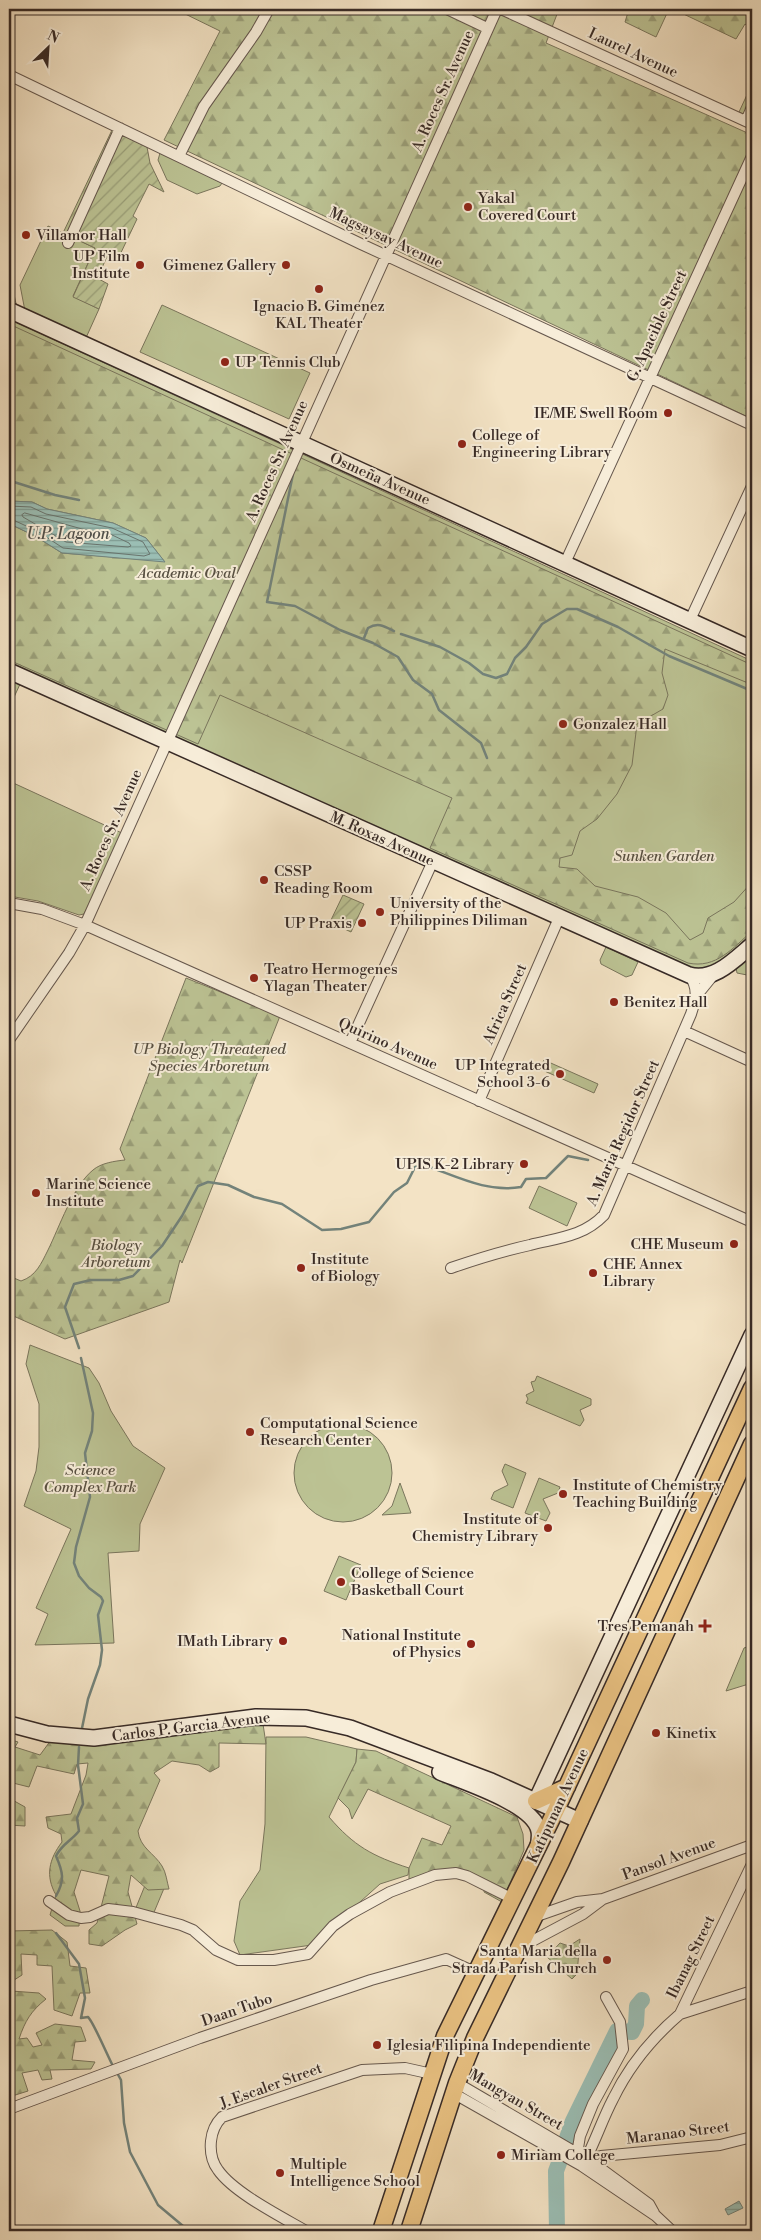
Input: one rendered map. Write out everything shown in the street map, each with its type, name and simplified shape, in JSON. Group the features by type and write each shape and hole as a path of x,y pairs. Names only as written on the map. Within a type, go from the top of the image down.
{"main road":[{"name":"Katipunan Avenue","path":"381,2231 445,2036 567,1787 752,1388"},
{"name":"Katipunan Avenue","path":"409,2231 455,2088 491,2006 580,1821 752,1444"},
{"path":"721,1455 742,1466"},
{"path":"624,1664 634,1672 645,1676"},
{"path":"536,1801 567,1787"},
{"path":"491,2006 493,1984 498,1972 568,1829 566,1820 554,1814"}],"street":[{"path":"179,156 204,106 256,32 269,9"},
{"path":"447,9 487,28"},
{"name":"A. Roces Sr. Avenue","path":"9,1040 70,953 85,925 497,9"},
{"name":"Laurel Avenue","path":"501,9 749,123"},
{"name":"Magsaysay Avenue","path":"9,75 387,255 752,425"},
{"path":"749,123 752,107"},
{"path":"68,242 120,128"},
{"name":"G. Apacible Street","path":"565,563 752,156"},
{"name":"Osmeña Avenue","path":"9,310 752,649"},
{"path":"690,620 752,486"},
{"name":"M. Roxas Avenue","path":"9,671 688,975 700,977 715,973"},
{"path":"350,1043 432,861"},
{"name":"Quirino Avenue","path":"9,903 42,909 85,925 752,1222"},
{"name":"Africa Street","path":"479,1101 559,918"},
{"path":"715,973 752,945"},
{"name":"A. Maria Regidor Street","path":"451,1268 496,1254 573,1236 596,1223 604,1214 626,1166 684,1031 697,995 715,973"},
{"path":"688,975 696,986 697,995"},
{"path":"684,1031 752,1062"},
{"name":"Katipunan Avenue","path":"536,1801 752,1335"},
{"name":"Carlos P. Garcia Avenue","path":"9,1724 47,1734 94,1738 237,1718 280,1716 322,1721 350,1728 400,1749 474,1774 536,1801 554,1814 580,1821"},
{"name":"Carlos P. Garcia Avenue","path":"400,1749 416,1762 520,1808 533,1820 539,1831 538,1847"},
{"name":"Pansol Avenue","path":"533,1918 577,1902 603,1899 749,1846 752,1864"},
{"name":"Ibanag Street","path":"581,2160 613,2098 640,2054 680,2014 752,1864"},
{"path":"49,1901 69,1915 81,1918 90,1917 108,1909 133,1912 194,1930 216,1950 238,1960 274,1960 308,1954 333,1926 350,1914 390,1892 435,1875 446,1873 462,1874 513,1899"},
{"name":"Pansol Avenue","path":"519,1948 583,1914 603,1899"},
{"name":"Daan Tubo","path":"9,2110 200,2038 390,1975 446,1960 477,1973"},
{"path":"680,2014 752,1991"},
{"path":"581,2160 580,2136 593,2104 623,2049 620,2022 606,1997"},
{"name":"J. Escaler Street","path":"306,2231 266,2207 219,2172 210,2150 211,2135 217,2122 230,2114 362,2070 405,2068 432,2074"},
{"name":"Mangyan Street","path":"455,2088 581,2160 656,2216 672,2231"},
{"name":"Maranao Street","path":"581,2160 720,2145 752,2137"},
{"path":"9,2228 15,2231"}],"green space":[{"path":"175,9 559,9 546,43 752,135 752,419 164,140 220,31"},
{"path":"629,9 669,9 656,37 625,22"},
{"path":"673,9 752,9 752,21 749,27 745,24 736,39"},
{"path":"752,84 752,119 739,112"},
{"path":"112,130 147,147 150,163 164,192 149,184 133,216 137,219 117,261 107,257 97,278 108,284 99,309 73,297 95,248 63,233"},
{"path":"160,153 222,183 220,186 197,194 167,180 158,160"},
{"path":"48,226 95,248 73,296 99,309 85,340 25,311 20,285"},
{"path":"9,280 11,281 17,308 9,304"},
{"name":"UP Tennis Club","path":"162,305 310,373 289,419 140,352"},
{"name":"Academic Oval","path":"9,319 752,661 752,937 726,960 712,966 693,969 9,664"},
{"name":"Academic Oval","path":"9,324 752,665 752,683 748,683 665,649 662,673 668,695 663,709 637,724 632,765 617,794 597,819 580,831 572,855 560,858 559,867 577,869 595,886 638,897 666,913 690,940 703,933 708,918 734,902 752,882 752,931 731,950 716,960 698,964 688,963 430,848 452,798 220,695 198,744 9,660 9,521 12,525 35,536 62,553 164,561 146,538 113,523 47,509 32,502 9,501"},
{"path":"9,677 21,682 9,708"},
{"path":"9,781 124,834 84,914 79,915 38,901 9,896"},
{"path":"343,895 364,904 351,932 330,922"},
{"path":"606,947 638,962 632,975 626,977 601,964 600,960"},
{"path":"752,954 752,976 737,973 736,968"},
{"path":"186,978 280,1016 182,1263 180,1260 169,1302 65,1339 9,1314 9,1276 21,1281 31,1276 38,1269 79,1186 93,1170 100,1166 125,1160 120,1149"},
{"path":"544,1060 598,1084 594,1093 540,1069"},
{"path":"539,1186 577,1203 567,1226 529,1208"},
{"name":"Science Complex Park","path":"30,1345 89,1368 99,1383 111,1411 133,1446 165,1468 140,1524 139,1551 108,1553 114,1643 35,1645 48,1614 36,1608 71,1529 24,1506 36,1471 39,1447 39,1404 26,1364"},
{"path":"537,1376 591,1399 591,1405 580,1410 584,1420 580,1426 526,1403 528,1399 526,1395 534,1391 531,1382 535,1381"},
{"path":"333,1424 353,1424 362,1427 378,1438 389,1454 392,1463 392,1483 389,1492 378,1508 362,1519 353,1522 333,1522 316,1514 302,1500 294,1483 294,1463 302,1446 316,1432"},
{"path":"505,1464 526,1473 513,1508 491,1499 494,1492 508,1485 502,1471"},
{"path":"539,1478 560,1487 558,1493 543,1499 550,1513 546,1521 525,1513"},
{"path":"400,1483 411,1513 382,1515 392,1506"},
{"name":"College of Science Basketball Court","path":"339,1556 361,1565 346,1600 324,1591"},
{"path":"752,1645 752,1683 726,1691 744,1648"},
{"path":"263,1724 266,1744 219,1743 219,1767 210,1772 199,1765 172,1761 154,1773 160,1780 138,1831 141,1842 163,1868 169,1889 148,1890 131,1875 128,1892 137,1924 102,1946 89,1944 89,1930 97,1923 109,1876 81,1870 74,1892 80,1911 79,1926 65,1926 50,1915 56,1895 50,1881 51,1861 62,1842 61,1834 48,1828 46,1817 71,1814 86,1775 88,1763 77,1764 74,1774 37,1766 29,1787 9,1782 9,1739 18,1742 15,1747 40,1755 51,1740 107,1744 143,1737"},
{"path":"266,1737 306,1737 357,1749 356,1762 329,1817 347,1836 364,1849 409,1868 408,1875 380,1884 312,1945 240,1955 234,1941 240,1901 260,1870 265,1824"},
{"path":"357,1749 376,1751 517,1817 523,1834 524,1850 502,1902 484,1892 485,1881 454,1868 438,1877 409,1881 409,1868 422,1838 442,1845 451,1826 368,1789 352,1819 349,1809 338,1798 356,1762"},
{"path":"9,1798 25,1807 25,1826 9,1825"},
{"path":"148,1878 165,1886 152,1917 135,1910"},
{"path":"52,1930 67,1942 70,1966 86,1968 90,1993 80,1993 72,2016 54,2010 52,1966 37,1965 37,1955 21,1954 22,1975 11,1982 11,1991 39,1993 46,1999 29,2017 19,2039 27,2038 33,2047 42,2045 36,2033 55,2024 81,2027 86,2041 75,2042 72,2060 95,2062 91,2069 50,2070 52,2079 42,2080 38,2070 22,2073 28,2091 9,2097 9,1931"},
{"path":"580,1939 577,1974 572,1979 547,1957 560,1943 569,1946"}],"water":[{"name":"U.P. Lagoon","path":"9,501 32,502 47,509 113,523 146,538 165,562 62,553 35,536 12,525 9,521"},
{"path":"739,2201 743,2208 728,2215 725,2209"}],"waterway":[{"path":"293,474 267,602 295,606 340,630 373,643 398,657 413,680 432,694 439,710 481,743 487,758"},
{"path":"9,482 79,500"},
{"path":"401,634 440,647 469,663 483,674 496,678 507,674 515,658 526,647 542,624 567,609 577,609 618,627 669,656 752,691"},
{"path":"364,638 368,628 375,625 384,626 394,631"},
{"path":"79,1348 65,1307 74,1284 91,1280 119,1280 133,1276 162,1246 182,1216 198,1186 208,1182 228,1185 254,1197 282,1204 322,1230 341,1229 369,1222 394,1192 407,1183 415,1167 424,1165 484,1186 508,1188 521,1187 526,1179 546,1178 568,1156 588,1160"},
{"path":"81,1358 93,1413 92,1431 85,1453 90,1497 76,1547 74,1563 79,1576 103,1601 98,1615 102,1650 100,1665 88,1699 81,1733"},
{"path":"56,1896 62,1881 56,1856 61,1848 79,1831 77,1818 83,1804 78,1765 79,1747"},
{"path":"56,1933 79,1964 85,1998 81,2018 88,2017 113,2066"},
{"path":"566,2141 573,2121 617,2031 632,2032 636,2024 637,2006 642,2000"},
{"path":"116,2071 121,2080 124,2123 130,2152 158,2205 189,2231"},
{"path":"557,2231 556,2171 562,2155"}],"place":[{"name":"Yakal Covered Court","path":"468,207"},
{"name":"Villamor Hall","path":"26,235"},
{"name":"UP Film Institute","path":"140,265"},
{"name":"Gimenez Gallery","path":"286,265"},
{"name":"Ignacio B. Gimenez KAL Theater","path":"319,289"},
{"name":"UP Tennis Club","path":"225,362"},
{"name":"IE/ME Swell Room","path":"668,413"},
{"name":"College of Engineering Library","path":"462,444"},
{"name":"Gonzalez Hall","path":"563,724"},
{"name":"CSSP Reading Room","path":"264,880"},
{"name":"University of the Philippines Diliman","path":"380,912"},
{"name":"UP Praxis","path":"362,923"},
{"name":"Teatro Hermogenes Ylagan Theater","path":"254,978"},
{"name":"Benitez Hall","path":"614,1002"},
{"name":"UP Integrated School 3-6","path":"560,1074"},
{"name":"UPIS K-2 Library","path":"524,1164"},
{"name":"Marine Science Institute","path":"36,1193"},
{"name":"CHE Museum","path":"734,1244"},
{"name":"Institute of Biology","path":"301,1268"},
{"name":"CHE Annex Library","path":"593,1273"},
{"name":"Computational Science Research Center","path":"250,1432"},
{"name":"Institute of Chemistry Teaching Building","path":"563,1494"},
{"name":"Institute of Chemistry Library","path":"548,1528"},
{"name":"College of Science Basketball Court","path":"341,1582"},
{"name":"Tres Pemanah","path":"705,1626"},
{"name":"IMath Library","path":"283,1641"},
{"name":"National Institute of Physics","path":"471,1644"},
{"name":"Kinetix","path":"656,1733"},
{"name":"Santa Maria della Strada Parish Church","path":"607,1960"},
{"name":"Iglesia Filipina Independiente","path":"377,2045"},
{"name":"Miriam College","path":"501,2155"},
{"name":"Multiple Intelligence School","path":"280,2173"}],"park label":[{"name":"Sunken Garden","path":"664,856"},
{"name":"UP Biology Threatened Species Arboretum","path":"209,1058"},
{"name":"Biology Arboretum","path":"116,1254"}]}
